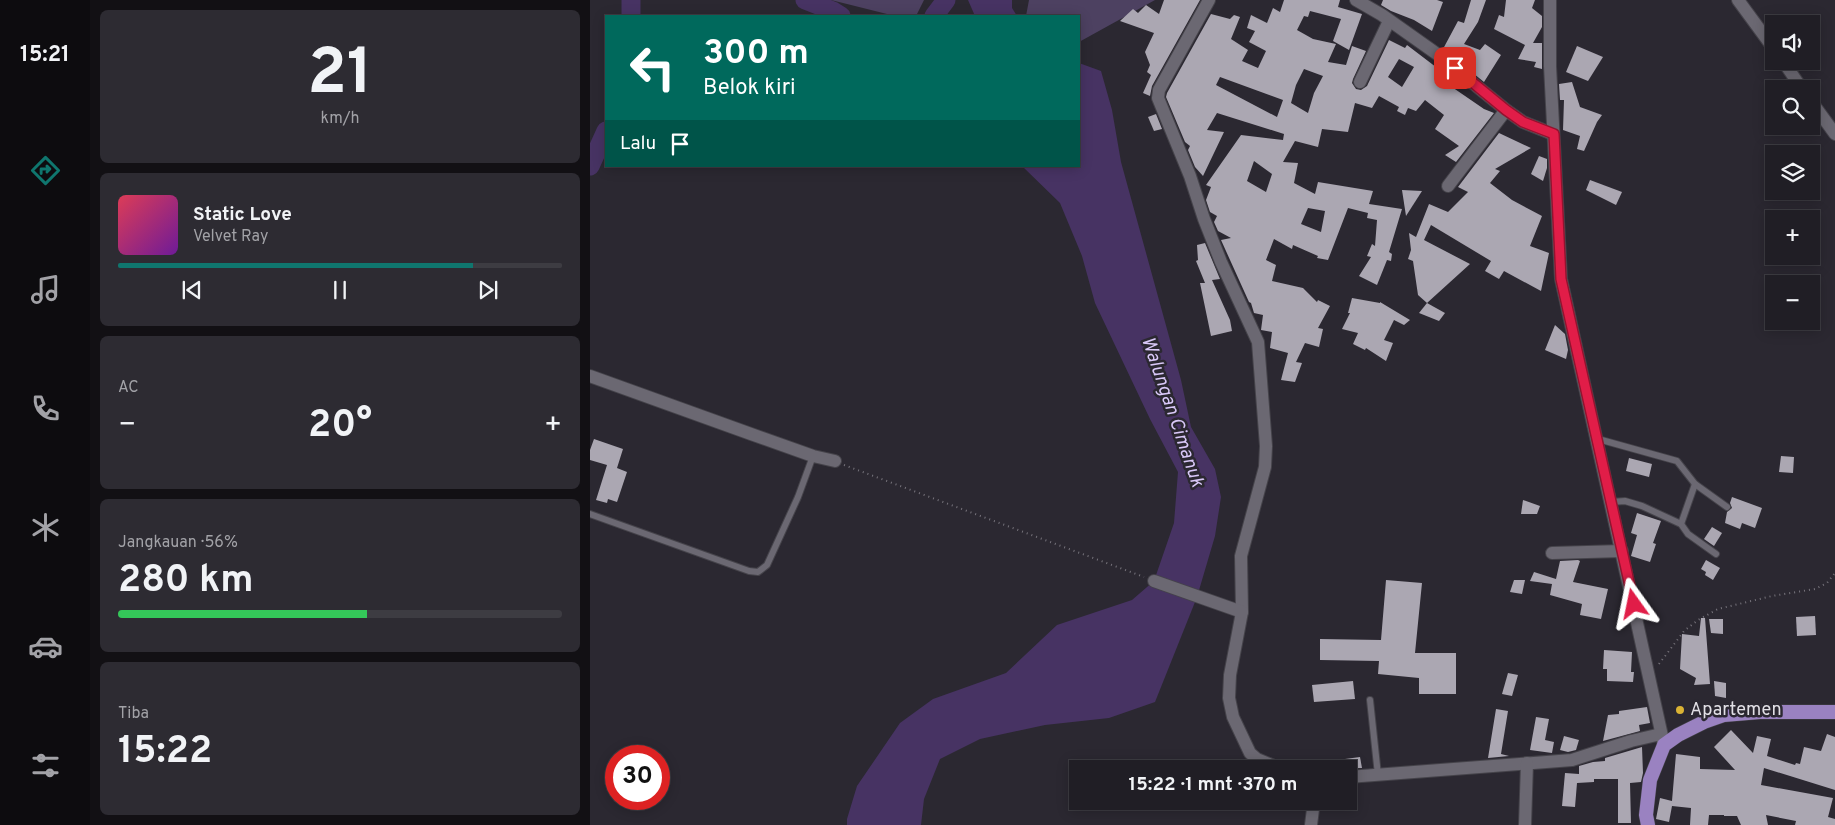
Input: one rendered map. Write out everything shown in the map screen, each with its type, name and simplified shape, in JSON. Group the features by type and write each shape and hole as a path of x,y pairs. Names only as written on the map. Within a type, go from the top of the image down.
{"main road":[{"path":"1648,825 1646,815 1650,780 1663,739 1678,735 1704,722 1724,715 1760,712 1835,712"}],"street":[{"path":"1209,0 1159,90 1158,98 1190,176 1221,262 1258,342 1266,467 1241,556 1242,612 1230,674 1229,698 1230,708 1240,733 1250,753 1259,760"},
{"path":"1356,0 1437,54 1523,122 1554,134"},
{"path":"1357,776 1572,760 1631,741 1663,739 1561,279 1550,66 1550,0"},
{"path":"1738,0 1765,37"},
{"path":"1360,82 1389,21"},
{"path":"1448,186 1506,110"},
{"path":"1820,113 1835,134"},
{"path":"590,376 813,456 835,462"},
{"path":"1552,552 1622,552"},
{"path":"1154,581 1242,612"},
{"path":"1525,825 1527,763"},
{"path":"1311,825 1313,810"}],"lane":[{"path":"1598,439 1678,461 1695,484 1727,507"},
{"path":"590,514 750,571 758,572 766,565 798,497 813,456"},
{"path":"1681,524 1695,484"},
{"path":"1611,502 1625,501 1642,506 1681,524 1688,534 1716,554"},
{"path":"1370,700 1378,775"}],"path":[{"path":"835,462 1154,581"},
{"path":"1649,674 1660,663 1684,631 1698,620 1718,609 1772,596 1815,589 1827,583 1835,573"}],"shaded area":[{"path":"831,0 924,0 916,15 891,15"},
{"path":"1029,0 1155,0 1080,41 1080,15 1026,15"}],"water":[{"path":"968,0 1012,0 1012,8 1016,15 975,15"},
{"name":"Walungan Cimanuk","path":"1080,63 1101,71 1112,110 1121,162 1181,380 1191,427 1215,469 1221,497 1215,536 1197,597 1155,702 1109,718 1045,725 980,739 940,759 924,799 921,825 847,825 857,786 900,723 933,699 1006,673 1057,625 1132,600 1154,581 1174,523 1178,472 1150,419 1095,303 1082,256 1060,203 1023,167 1080,167"}],"building":[{"path":"1164,0 1200,0 1152,86 1150,96 1143,93 1151,75 1147,72 1150,65 1145,52 1154,33 1120,21 1133,9 1138,13 1146,5 1159,14"},
{"path":"1284,0 1340,0 1338,7 1362,14 1349,50 1333,41 1341,19 1310,11 1308,17 1304,16 1297,30 1313,39 1336,44 1328,62 1346,65 1352,46 1366,51 1353,79 1352,83 1356,89 1361,90 1367,86 1389,40 1405,48 1407,45 1453,80 1449,85 1484,109 1494,113 1456,162 1445,155 1459,146 1435,129 1444,115 1425,100 1416,111 1408,108 1405,115 1397,111 1399,107 1379,96 1372,108 1355,103 1348,132 1322,129 1318,147 1295,141 1283,162 1298,163 1294,183 1315,194 1318,182 1373,191 1369,204 1402,209 1389,252 1392,254 1391,261 1387,260 1377,285 1359,276 1371,257 1367,256 1372,244 1375,246 1377,220 1367,218 1368,213 1348,208 1328,260 1317,258 1318,256 1293,245 1292,249 1274,239 1266,260 1276,265 1272,281 1303,288 1317,302 1318,300 1330,306 1318,328 1323,329 1319,347 1305,343 1296,362 1302,363 1295,382 1281,380 1288,353 1270,348 1272,332 1261,330 1263,315 1254,313 1221,240 1231,238 1218,231 1214,222 1217,216 1210,212 1206,200 1211,187 1206,185 1241,135 1283,140 1284,134 1217,113 1207,130 1224,132 1203,176 1195,167 1188,150 1190,146 1185,142 1166,97 1211,14 1230,19 1234,15 1240,17 1231,39 1248,50 1242,61 1258,68 1266,51 1249,42 1255,31 1247,28 1251,15 1267,23 1273,8 1280,12","holes":["1399,59 1414,67 1402,87 1388,77","1304,69 1323,76 1314,93 1308,113 1291,103 1296,85","1220,77 1283,100 1277,117 1216,85","1254,161 1272,174 1266,192 1247,181","1308,208 1325,211 1321,232 1301,224"]},
{"path":"1383,0 1437,0 1443,2 1432,31 1414,20 1381,5"},
{"path":"1471,0 1486,0 1478,22 1464,44 1480,50 1485,44 1501,55 1484,82 1443,49 1458,21 1464,23"},
{"path":"1506,0 1535,0 1532,8 1542,16 1542,27 1533,43 1542,43 1542,69 1534,67 1536,62 1518,59 1525,45 1494,29 1499,15 1504,17"},
{"path":"1577,46 1603,57 1588,81 1566,72"},
{"path":"1572,82 1580,107 1602,115 1584,151 1577,149 1580,136 1563,130 1564,100 1560,100 1559,84"},
{"path":"1156,114 1162,129 1154,131 1148,117"},
{"path":"1499,133 1531,148 1495,169 1500,171 1490,183 1512,200 1542,216 1530,246 1549,253 1541,291 1504,271 1499,279 1485,271 1491,261 1431,225 1424,240 1470,264 1427,303 1418,295 1413,261 1408,259 1411,250 1409,233 1416,237 1429,204 1448,212 1468,192 1458,187"},
{"path":"1539,156 1547,159 1547,168 1543,181 1531,174"},
{"path":"1590,180 1622,192 1616,205 1586,190"},
{"path":"1402,190 1422,191 1406,216"},
{"path":"1205,243 1220,279 1212,280 1230,320 1232,331 1211,336 1200,283 1205,283 1196,261 1198,260 1197,245"},
{"path":"1352,298 1380,302 1410,320 1404,325 1394,320 1384,340 1393,343 1386,361 1366,348 1365,350 1353,344 1358,333 1342,329 1350,313 1348,313"},
{"path":"1427,303 1445,313 1439,321 1419,313"},
{"path":"1555,325 1565,334 1568,350 1566,359 1545,350"},
{"path":"594,439 623,449 617,468 627,472 617,502 608,499 607,503 596,500 607,465 590,460 590,450"},
{"path":"1781,456 1794,457 1793,473 1779,472"},
{"path":"1629,458 1652,464 1649,477 1626,471"},
{"path":"1732,497 1762,508 1755,528 1742,523 1740,529 1725,523 1727,512 1732,508 1730,503"},
{"path":"1523,500 1540,506 1537,514 1521,514"},
{"path":"1637,513 1661,521 1653,543 1656,544 1650,562 1631,556 1637,535 1631,533"},
{"path":"1712,527 1722,533 1714,546 1704,539"},
{"path":"1706,560 1720,568 1713,580 1705,575 1706,572 1701,569"},
{"path":"1560,561 1580,561 1573,582 1608,589 1601,619 1580,615 1582,604 1550,595 1552,584 1530,581 1534,572 1556,579"},
{"path":"1386,580 1422,583 1415,653 1456,653 1456,694 1419,694 1419,678 1378,674 1379,661 1320,660 1320,639 1381,640"},
{"path":"1514,580 1525,580 1522,594 1510,592"},
{"path":"1815,616 1816,635 1797,636 1796,617"},
{"path":"1701,618 1705,618 1710,684 1694,685 1696,678 1680,669 1682,634 1699,636"},
{"path":"1709,619 1723,619 1723,634 1711,633"},
{"path":"1604,650 1632,652 1631,672 1634,672 1633,682 1607,681 1607,669 1603,669"},
{"path":"1508,673 1518,675 1512,696 1502,694"},
{"path":"1353,681 1355,699 1314,702 1312,685"},
{"path":"1714,681 1726,683 1726,698 1715,696"},
{"path":"1647,707 1650,723 1639,725 1640,731 1603,741 1608,715 1619,714 1619,711"},
{"path":"1496,709 1508,711 1501,754 1509,756 1488,758"},
{"path":"1536,717 1549,719 1545,740 1554,742 1552,753 1530,750"},
{"path":"1731,730 1753,753 1757,736 1771,739 1767,756 1795,765 1796,763 1800,764 1804,747 1821,751 1827,734 1835,737 1835,790 1764,768 1761,785 1833,798 1828,817 1835,819 1835,825 1795,825 1796,821 1766,815 1768,825 1741,825 1737,816 1709,815 1708,825 1690,825 1691,808 1672,806 1669,822 1656,819 1660,798 1672,801 1676,754 1700,757 1700,769 1735,770 1714,747"},
{"path":"1564,736 1579,740 1576,750 1568,752 1560,750"},
{"path":"1642,747 1643,773 1641,782 1630,783 1631,823 1618,823 1618,779 1594,779 1594,782 1577,783 1575,807 1562,806 1565,773 1579,774 1579,766 1605,761 1605,758"},
{"path":"1360,757 1362,768 1357,768 1357,760 1338,760"}],"waterway":[{"path":"631,0 631,15"},
{"path":"805,0 839,15"},
{"path":"935,15 946,0"},
{"path":"590,166 605,133"}],"place":[{"name":"Apartemen","path":"1680,710"}],"route":[{"path":"1455,68 1523,122 1554,134 1561,279 1634,604"}]}
